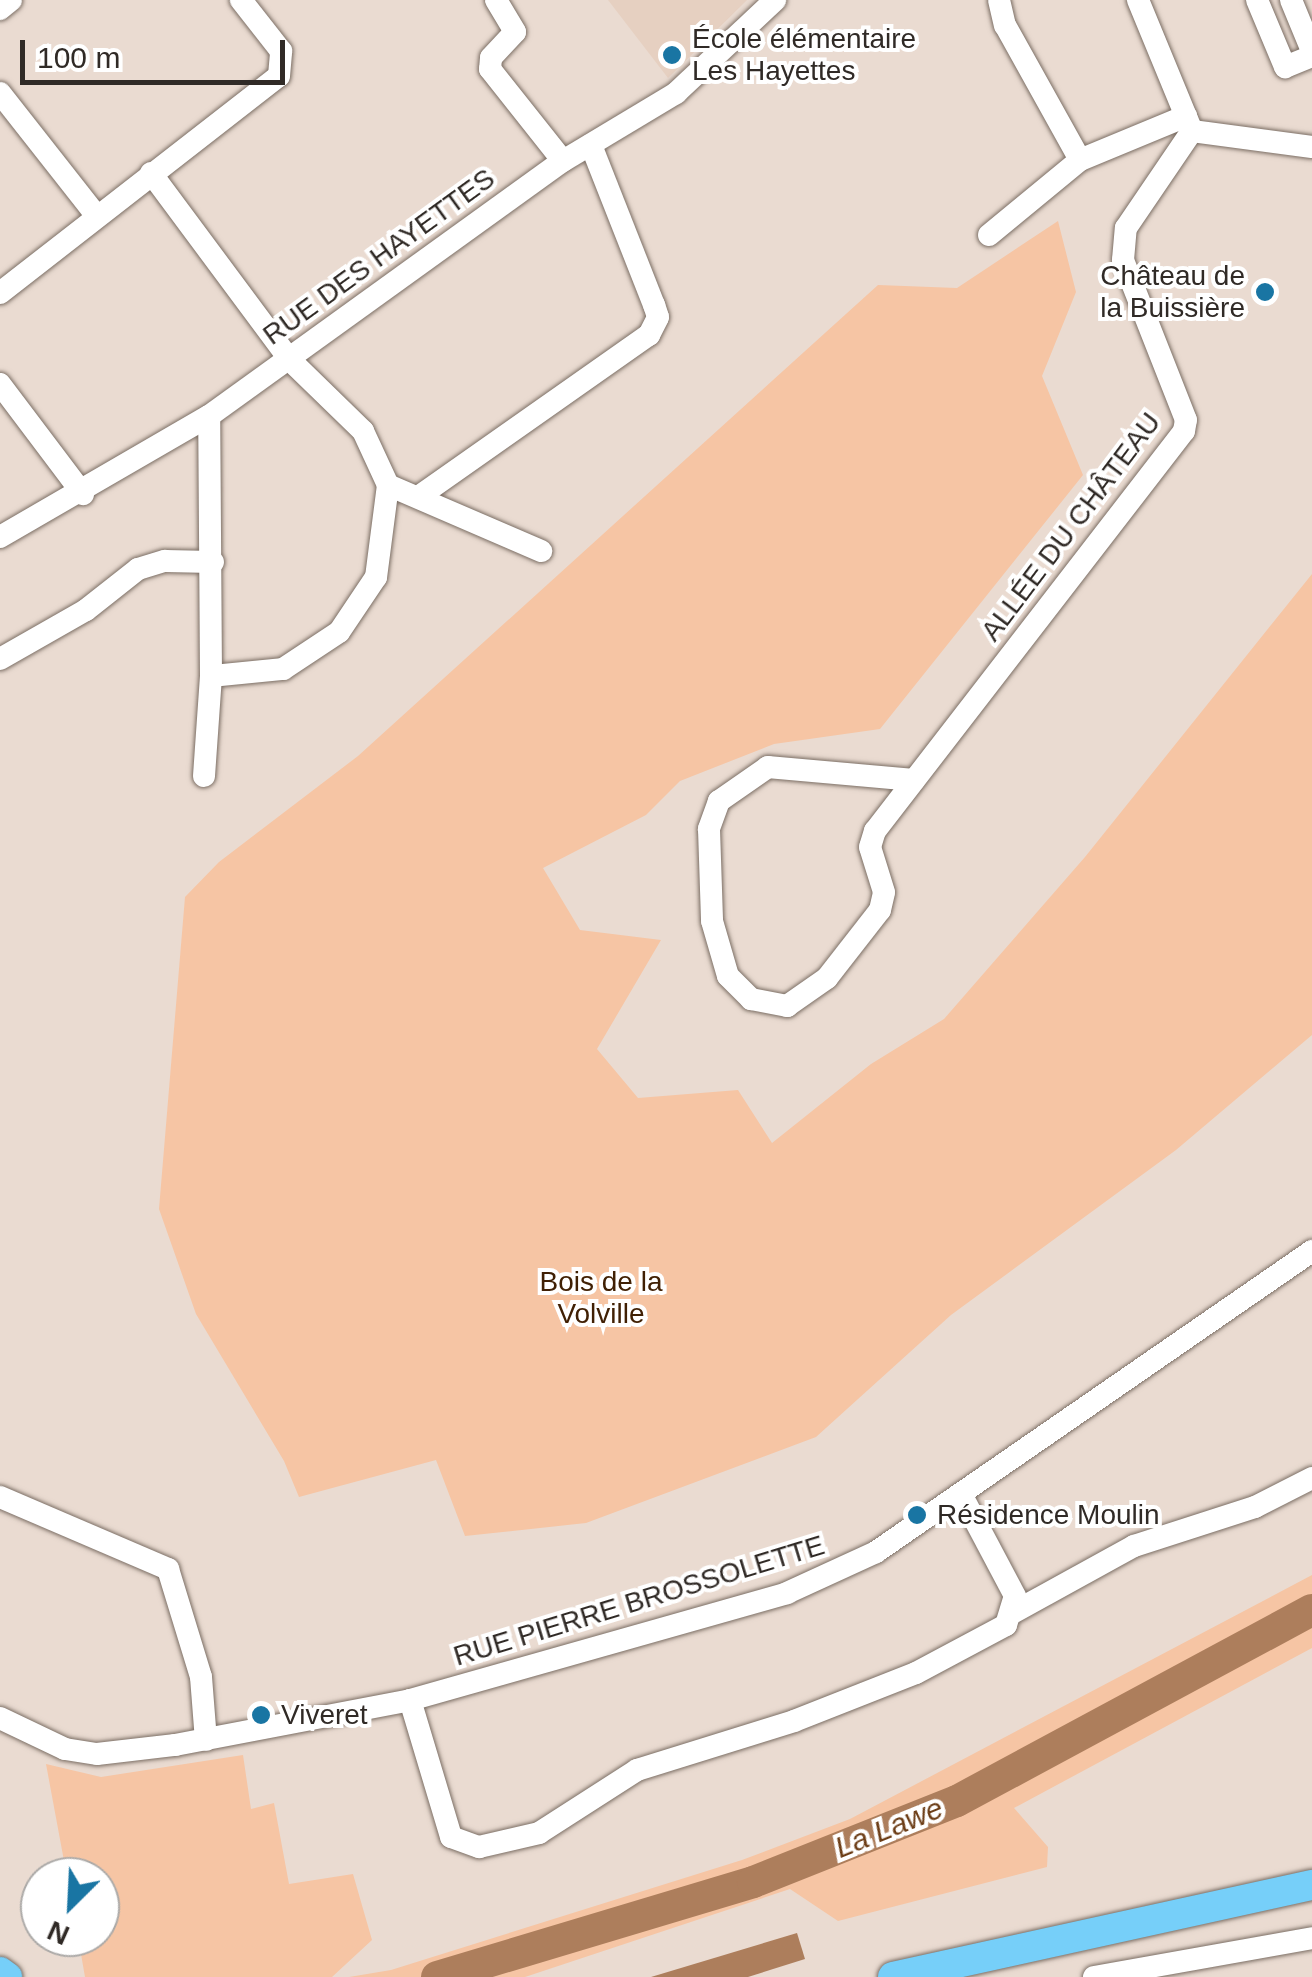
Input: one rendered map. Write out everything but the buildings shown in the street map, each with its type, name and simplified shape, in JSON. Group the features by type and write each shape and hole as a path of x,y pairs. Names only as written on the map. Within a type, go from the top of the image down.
{"main road":[{"path":"893,1977 1312,1885"},
{"path":"0,1972 7,1977"}],"street":[{"path":"0,8 11,0"},
{"path":"0,293 278,76 281,51 241,0"},
{"path":"496,0 515,32 492,58 490,69 563,161"},
{"name":"RUE DES HAYETTES","path":"0,537 83,494 210,416 563,161 676,93 774,0"},
{"path":"999,0 1004,25 1080,160"},
{"path":"1138,0 1189,124"},
{"path":"1257,0 1285,68 1312,54 1291,0"},
{"path":"0,93 96,215"},
{"path":"989,235 1080,160 1189,124 1312,147"},
{"name":"ALLÉE DU CHÂTEAU","path":"914,780 768,767 719,801 709,829 712,921 728,976 751,999 788,1006 828,978 880,910 884,892 870,846 914,780 1184,431 1186,420 1123,260 1126,228 1189,124"},
{"path":"421,494 633,352 653,326 654,305 591,145"},
{"path":"151,173 290,360 364,432 388,485 376,578 339,632 284,669 212,676"},
{"path":"0,384 83,494"},
{"path":"204,776 212,676 210,416"},
{"path":"388,485 421,494 541,551"},
{"path":"0,659 86,610 138,569 165,561 213,562"},
{"name":"RUE PIERRE BROSSOLETTE","path":"5,1724 65,1749 97,1754 206,1740 410,1700 820,1580 962,1496 1312,1251"},
{"path":"1014,1612 1134,1546 1255,1507 1312,1478"},
{"path":"410,1700 444,1826 464,1844 478,1847 539,1833 637,1770 794,1721 916,1673 1006,1625 1014,1612 1015,1596 962,1496"},
{"path":"0,1497 168,1569 201,1677 206,1740"},
{"path":"1094,1977 1312,1938"}],"shaded area":[{"name":"École élémentaire Les Hayettes","path":"608,0 747,0 668,78"},
{"path":"797,1933 805,1959 748,1977 651,1977"}],"green space":[{"name":"Bois de la Volville","path":"1058,221 1076,292 1042,376 1083,475 880,729 774,744 680,781 646,815 543,868 580,930 661,940 597,1049 638,1098 738,1090 772,1143 871,1064 944,1019 1085,857 1312,574 1312,1035 1176,1150 951,1315 816,1437 586,1523 465,1536 436,1460 299,1497 284,1461 196,1314 159,1209 185,897 219,862 358,756 878,285 957,288"},
{"path":"1312,1575 1312,1648 1014,1808 1048,1847 1047,1867 838,1921 790,1889 525,1977 349,1977 391,1970 742,1860 850,1819"},
{"path":"243,1755 251,1809 274,1803 289,1884 353,1874 372,1940 332,1977 85,1977 82,1957 120,1957 120,1857 63,1857 46,1764 101,1777"}],"waterway":[{"name":"La Lawe","path":"437,1977 753,1882 957,1801 1312,1610"}],"place":[{"name":"École élémentaire Les Hayettes","path":"672,55"},
{"name":"Château de la Buissière","path":"1265,292"},
{"name":"Résidence Moulin","path":"917,1515"},
{"name":"Viveret","path":"261,1715"}]}
